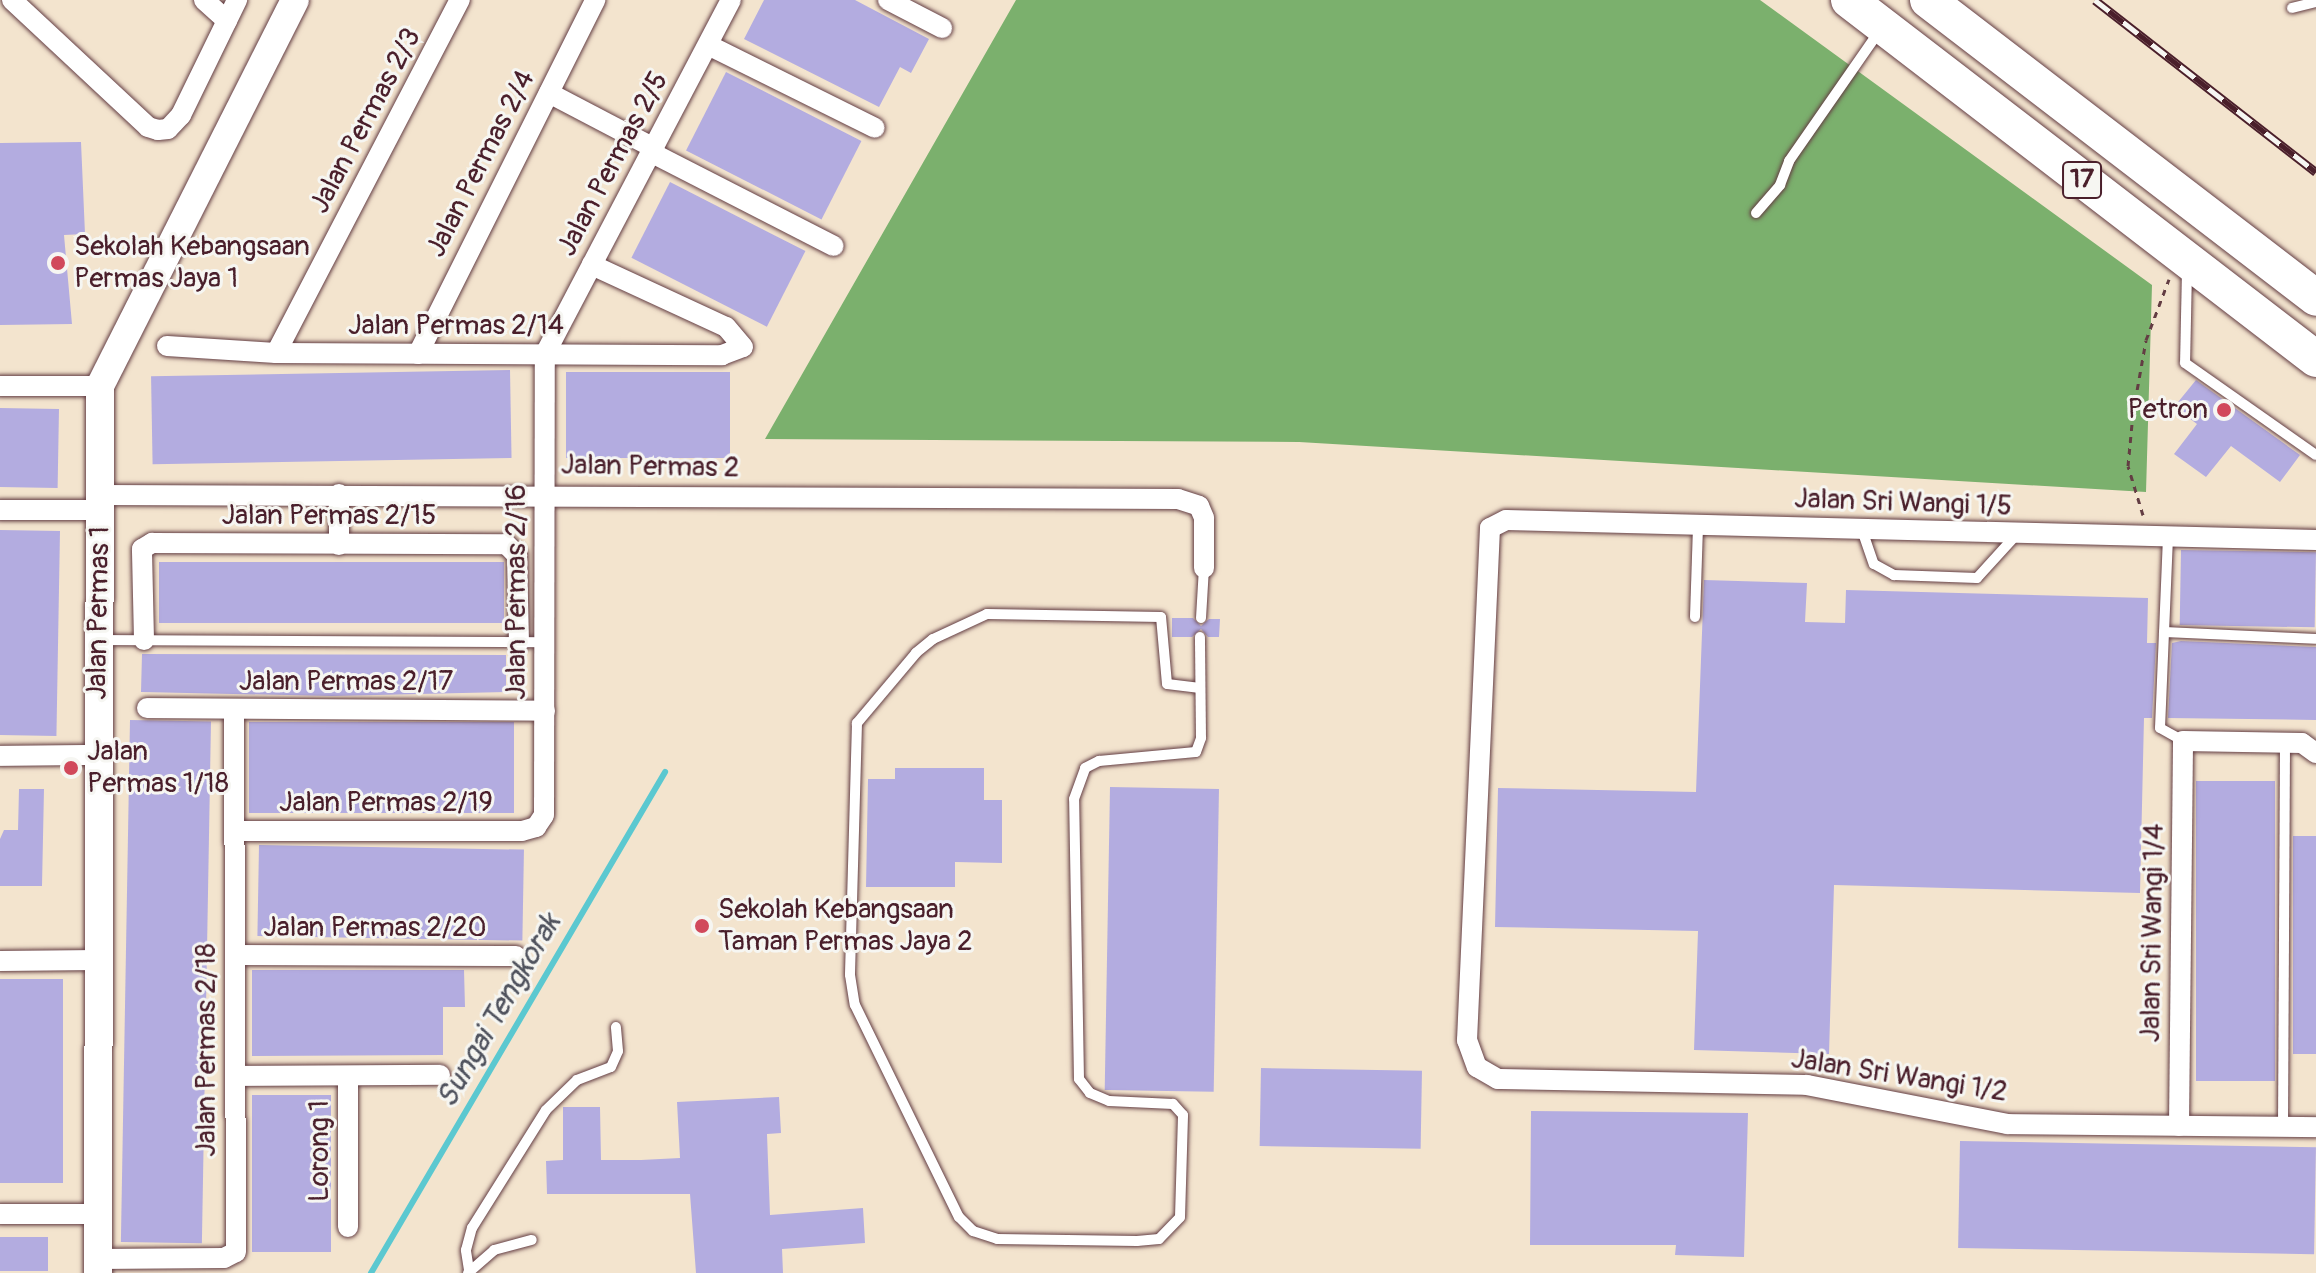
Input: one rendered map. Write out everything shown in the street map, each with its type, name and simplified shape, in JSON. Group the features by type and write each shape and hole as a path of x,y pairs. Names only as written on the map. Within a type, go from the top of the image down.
{"highway":[{"name":"17","path":"1849,0 2316,359"},
{"name":"17","path":"1928,0 2316,298"}],"street":[{"path":"12,0 148,127 168,129 175,123 237,0"},
{"path":"204,0 227,21"},
{"name":"Jalan Permas 1","path":"98,1266 100,386 295,0"},
{"name":"Jalan Permas 2/3","path":"276,353 460,0"},
{"name":"Jalan Permas 2/4","path":"418,354 595,0"},
{"name":"Jalan Permas 2/5","path":"545,354 731,0"},
{"path":"888,0 942,28"},
{"path":"708,45 875,128"},
{"path":"549,93 834,246"},
{"name":"Jalan Permas 2/14","path":"167,346 276,353 722,355 743,347 726,327 592,265"},
{"name":"Jalan Permas 2/16","path":"536,827 544,815 545,354"},
{"path":"0,386 100,386"},
{"path":"339,494 339,545"},
{"name":"Jalan Permas 2","path":"0,510 100,502 339,494 1178,499 1199,506 1204,518 1204,568"},
{"name":"Jalan Sri Wangi 1/5","path":"1477,1067 1467,1040 1490,528 1506,520 2316,540"},
{"name":"Jalan Permas 2/15","path":"144,640 146,545 506,544 517,555 519,642"},
{"name":"Jalan Permas 2/17","path":"147,708 545,711"},
{"name":"Jalan Permas 2/18","path":"98,1266 224,1258 236,1252 234,709"},
{"path":"2183,741 2302,743 2316,753"},
{"name":"Jalan Sri Wangi 1/4","path":"2179,1126 2183,741"},
{"path":"0,756 98,755"},
{"name":"Jalan Permas 2/19","path":"234,831 522,831 536,827"},
{"name":"Jalan Permas 2/20","path":"235,955 516,956"},
{"path":"0,961 97,960"},
{"name":"Jalan Sri Wangi 1/2","path":"1477,1067 1498,1079 1807,1085 2007,1124 2316,1127"},
{"path":"235,1076 440,1075"},
{"name":"Lorong 1","path":"348,1076 348,1227"},
{"path":"0,1214 98,1214"}],"lane":[{"path":"2292,8 2316,2"},
{"path":"1756,213 1780,185 1797,150 1883,26"},
{"path":"2183,257 2185,363 2316,455"},
{"path":"1695,617 1698,525"},
{"path":"1862,530 1874,564 1894,575 1977,578 2017,534"},
{"path":"2160,537 2164,632 2160,728 2183,741"},
{"path":"1201,618 1204,568"},
{"path":"1200,637 1200,688 1196,752 1099,761 1085,768 1074,799 1079,1079 1090,1093 1109,1101 1173,1104 1183,1115 1180,1217 1159,1239 1137,1241 997,1239 973,1231 959,1217 855,1005 850,975 857,723 925,646 987,614 1161,617 1167,684 1200,688"},
{"path":"2164,632 2316,639"},
{"path":"98,640 545,642"},
{"path":"2283,1127 2285,743"},
{"path":"468,1271 466,1250 472,1228 546,1110 577,1080 611,1067 618,1051 616,1027"},
{"path":"468,1271 494,1250 532,1240"}],"path":[{"path":"2160,537 2139,508 2129,452 2146,340 2183,257"}],"green space":[{"path":"1016,0 1760,0 2152,285 2146,492 1299,442 765,439"}],"building":[{"path":"764,0 855,0 929,39 911,73 900,67 879,107 744,39"},
{"path":"726,72 861,141 821,219 686,150"},
{"path":"81,142 85,234 64,235 72,324 0,325 0,143"},
{"path":"670,182 805,251 767,327 631,258"},
{"path":"510,370 512,458 153,464 151,376"},
{"path":"566,372 730,372 730,458 566,458"},
{"path":"2196,380 2300,455 2280,482 2231,446 2206,477 2174,454 2197,424 2174,407"},
{"path":"0,408 59,409 58,488 0,487"},
{"path":"0,530 60,531 56,736 0,735"},
{"path":"2181,550 2316,552 2315,627 2180,625"},
{"path":"159,562 504,562 504,623 159,623"},
{"path":"1704,580 1807,583 1805,622 1845,623 1846,590 2148,598 2147,643 2156,643 2152,718 2144,718 2140,893 1834,885 1829,1054 1694,1050 1698,931 1495,927 1498,788 1696,792"},
{"path":"1172,618 1193,618 1201,626 1209,619 1220,619 1219,637 1208,637 1201,629 1192,637 1172,637"},
{"path":"2172,643 2316,647 2316,720 2168,718"},
{"path":"142,654 506,655 506,692 332,696 141,692"},
{"path":"130,720 211,721 202,1243 121,1242"},
{"path":"249,722 514,722 514,813 249,813"},
{"path":"895,768 984,768 984,800 1002,800 1002,863 955,862 955,887 866,887 868,779 895,779"},
{"path":"2196,781 2275,781 2275,1081 2196,1081"},
{"path":"1110,787 1219,789 1214,1092 1105,1090"},
{"path":"19,789 44,789 42,886 0,886 0,839 4,830 18,830"},
{"path":"2293,836 2316,836 2316,1054 2293,1054"},
{"path":"259,845 524,850 522,941 257,936"},
{"path":"252,970 464,970 465,1007 443,1007 443,1055 252,1056"},
{"path":"0,979 63,979 63,1183 0,1183"},
{"path":"1261,1068 1422,1071 1421,1149 1260,1146"},
{"path":"252,1095 331,1095 331,1252 252,1252"},
{"path":"779,1097 781,1133 767,1134 770,1215 863,1208 865,1243 782,1249 783,1273 696,1273 690,1194 547,1194 546,1161 563,1160 563,1107 600,1107 601,1160 641,1160 680,1158 677,1102"},
{"path":"1531,1111 1748,1113 1744,1257 1675,1255 1676,1245 1530,1245"},
{"path":"1960,1141 2316,1147 2314,1254 1958,1248"},
{"path":"0,1237 48,1237 48,1271 0,1271"}],"waterway":[{"name":"Sungai Tengkorak","path":"371,1273 665,772"}],"railway":[{"path":"2095,0 2316,172"}],"place":[{"name":"Sekolah Kebangsaan Permas Jaya 1","path":"58,263"},
{"name":"Petron","path":"2224,410"},
{"name":"Jalan Permas 1/18","path":"71,768"},
{"name":"Sekolah Kebangsaan Taman Permas Jaya 2","path":"702,926"}]}
